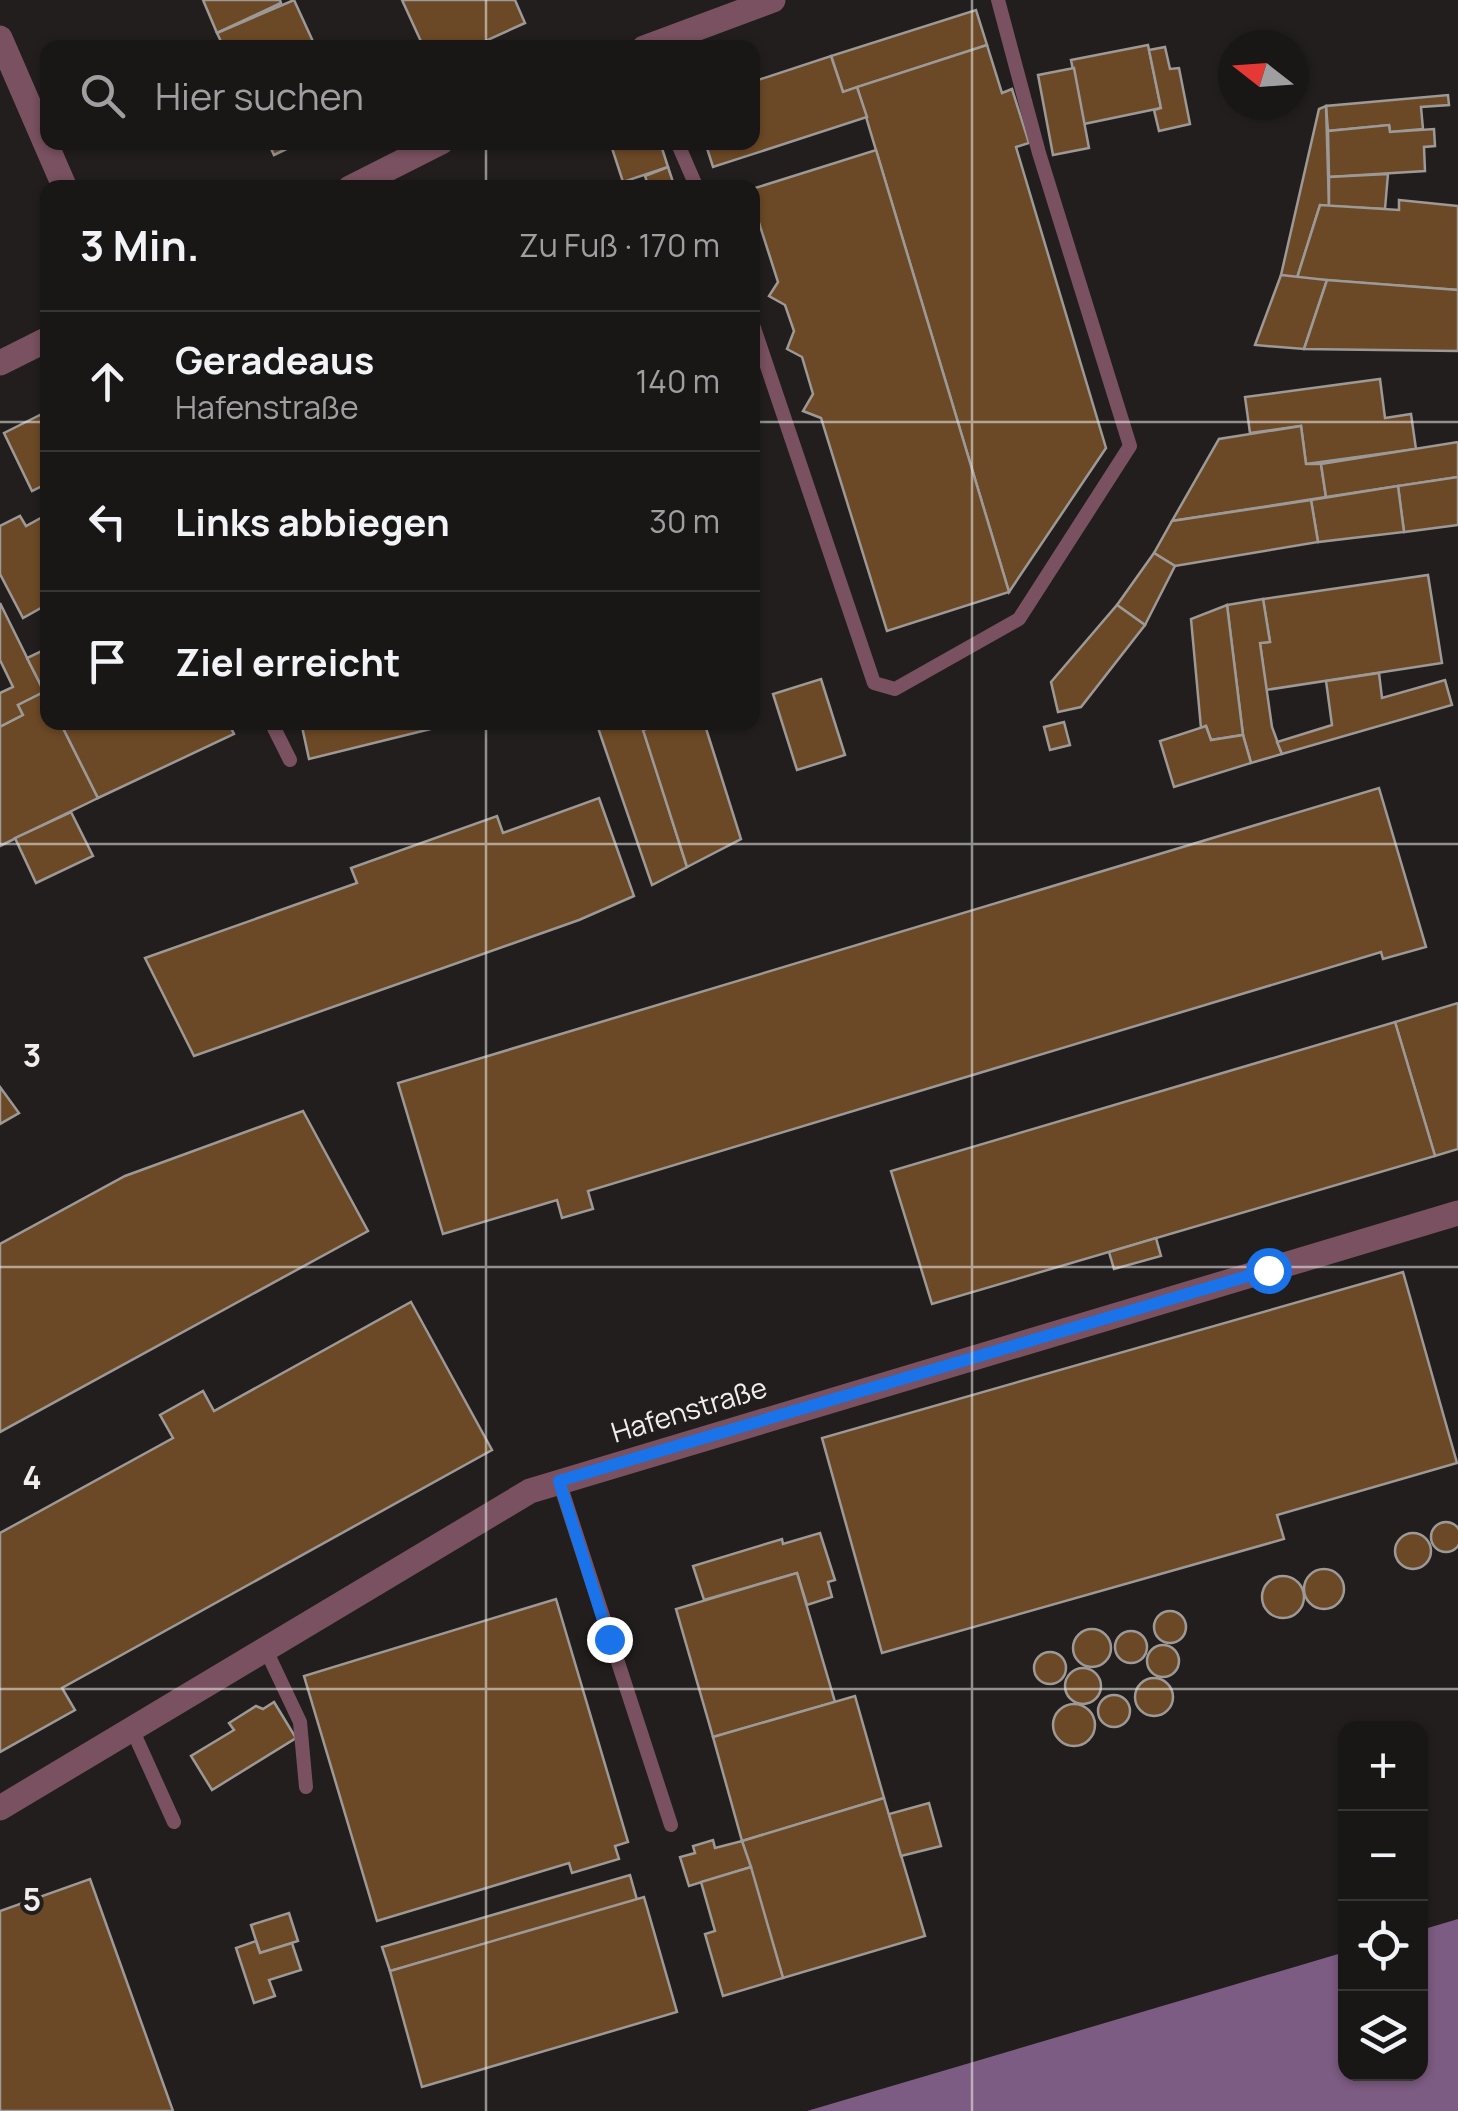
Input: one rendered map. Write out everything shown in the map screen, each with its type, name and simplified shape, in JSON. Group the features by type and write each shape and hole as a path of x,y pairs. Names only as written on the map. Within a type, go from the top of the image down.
{"street":[{"path":"665,40 773,0"},
{"path":"0,38 40,130"},
{"path":"49,150 62,180"},
{"path":"366,180 425,150"},
{"path":"0,362 40,342"},
{"name":"Hafenstraße","path":"0,1808 530,1491 1458,1213"}],"lane":[{"path":"760,346 874,683 896,689 1018,619 1130,446 1039,153 998,0"},
{"path":"680,150 694,180"},
{"path":"274,730 290,760"},
{"path":"559,1481 671,1825"},
{"path":"265,1648 300,1722 306,1787"},
{"path":"132,1728 174,1822"}],"shaded area":[{"path":"1458,1919 1458,2111 807,2111 1338,1954 1338,2081 1428,2081 1428,1928"}],"building":[{"path":"203,0 280,0 281,3 217,33"},
{"path":"294,0 312,40 220,40 217,33"},
{"path":"402,0 515,0 525,23 488,40 420,40"},
{"path":"976,10 987,45 843,92 831,56"},
{"path":"987,45 1002,93 1012,89 1029,143 1016,147 1106,448 1009,592 857,87"},
{"path":"1148,45 1161,108 1084,124 1071,60"},
{"path":"1165,47 1170,69 1179,68 1190,124 1159,131 1154,110 1161,108 1149,50"},
{"path":"831,56 843,92 857,87 867,117 713,167 708,150 760,150 760,79"},
{"path":"1074,68 1089,148 1053,155 1038,75"},
{"path":"1448,95 1449,105 1421,107 1423,129 1390,132 1389,125 1328,131 1326,106"},
{"path":"1326,106 1329,206 1320,205 1297,278 1281,275 1319,109"},
{"path":"1389,125 1390,132 1434,129 1435,146 1424,147 1425,171 1329,177 1328,131"},
{"path":"613,150 663,150 668,167 622,180"},
{"path":"876,150 1009,592 887,631 821,418 803,411 813,394 802,357 787,349 794,331 785,305 769,296 778,282 760,226 760,186"},
{"path":"668,167 672,180 646,180 645,176"},
{"path":"1388,174 1385,209 1329,206 1329,177"},
{"path":"1399,200 1458,206 1458,290 1297,278 1320,205 1399,210"},
{"path":"1281,275 1327,280 1304,349 1255,345"},
{"path":"1327,280 1458,290 1458,351 1304,349"},
{"path":"1380,379 1385,418 1411,414 1416,449 1306,464 1301,426 1250,433 1245,397"},
{"path":"40,415 40,487 32,491 4,433"},
{"path":"1301,426 1306,464 1321,464 1326,497 1172,521 1219,439"},
{"path":"1458,442 1458,477 1326,497 1321,464"},
{"path":"1458,477 1458,525 1404,532 1398,486"},
{"path":"1398,486 1404,532 1318,542 1311,500"},
{"path":"1311,500 1318,542 1175,566 1154,553 1172,521"},
{"path":"20,516 26,526 40,518 40,608 23,618 0,574 0,526"},
{"path":"1154,553 1175,566 1145,625 1117,605"},
{"path":"1428,575 1442,663 1266,690 1260,643 1270,642 1263,599"},
{"path":"1263,599 1270,642 1260,643 1272,727 1282,754 1251,763 1243,735 1227,605"},
{"path":"0,603 40,684 40,694 18,705 23,715 0,727 0,693 13,687 0,660"},
{"path":"1117,605 1145,625 1081,707 1058,712 1051,682"},
{"path":"1227,605 1243,735 1211,740 1206,726 1201,728 1191,619"},
{"path":"40,652 40,683 27,658"},
{"path":"1379,673 1382,698 1445,680 1452,705 1282,754 1277,742 1332,725 1326,681"},
{"path":"821,679 845,755 797,770 773,694"},
{"path":"40,694 40,730 64,730 98,798 0,846 0,727 23,715 18,705"},
{"path":"1064,722 1070,745 1050,750 1044,727"},
{"path":"1206,726 1211,740 1243,735 1251,763 1174,787 1160,741"},
{"path":"64,730 232,730 234,734 98,798"},
{"path":"303,730 427,730 309,759"},
{"path":"599,730 644,730 687,867 652,885"},
{"path":"643,730 707,730 741,839 687,867"},
{"path":"1379,788 1426,947 1383,959 1381,952 588,1191 593,1209 562,1218 557,1200 443,1234 398,1083"},
{"path":"599,798 634,896 579,920 194,1056 145,958 357,883 351,868 497,816 503,833"},
{"path":"71,812 93,856 36,883 15,838"},
{"path":"1458,1003 1458,1149 1435,1156 1395,1022"},
{"path":"1395,1022 1435,1156 932,1304 891,1171"},
{"path":"0,1087 19,1113 0,1124"},
{"path":"303,1111 368,1231 0,1432 0,1244 125,1176"},
{"path":"1156,1238 1161,1256 1114,1269 1109,1252"},
{"path":"1403,1272 1457,1463 1277,1515 1284,1539 882,1653 822,1438"},
{"path":"411,1302 492,1450 62,1688 75,1710 0,1752 0,1533 173,1438 160,1415 203,1391 214,1411"},
{"path":"1446,1522 1457,1526 1457,1548 1446,1552 1435,1548 1431,1537 1435,1526"},
{"path":"820,1533 835,1580 828,1582 832,1597 807,1605 797,1573 704,1600 693,1566 782,1539 783,1544"},
{"path":"1413,1533 1426,1538 1431,1551 1426,1564 1413,1569 1400,1564 1395,1551 1400,1538"},
{"path":"1324,1569 1338,1575 1344,1589 1338,1603 1324,1609 1310,1603 1304,1589 1310,1575"},
{"path":"797,1573 835,1702 713,1737 676,1609"},
{"path":"1283,1576 1298,1582 1304,1597 1298,1612 1283,1618 1268,1612 1262,1597 1268,1582"},
{"path":"556,1599 628,1842 615,1846 619,1859 572,1873 569,1863 377,1921 304,1676"},
{"path":"1170,1611 1182,1615 1186,1627 1182,1639 1170,1643 1158,1639 1154,1627 1158,1615"},
{"path":"1092,1629 1105,1635 1111,1648 1105,1661 1092,1667 1079,1661 1073,1648 1079,1635"},
{"path":"1131,1631 1142,1636 1147,1647 1142,1658 1131,1663 1120,1658 1115,1647 1120,1636"},
{"path":"1163,1645 1174,1650 1179,1661 1174,1672 1163,1677 1152,1672 1147,1661 1152,1650"},
{"path":"1050,1652 1061,1657 1066,1668 1061,1679 1050,1684 1039,1679 1034,1668 1039,1657"},
{"path":"1083,1668 1096,1673 1101,1686 1096,1699 1083,1704 1070,1699 1065,1686 1070,1673"},
{"path":"1154,1678 1168,1683 1173,1697 1168,1711 1154,1716 1140,1711 1135,1697 1140,1683"},
{"path":"1114,1695 1125,1700 1130,1711 1125,1722 1114,1727 1103,1722 1098,1711 1103,1700"},
{"path":"855,1696 884,1798 742,1841 713,1737"},
{"path":"274,1702 296,1738 212,1790 191,1756 234,1730 229,1723 256,1706 263,1709"},
{"path":"1074,1704 1089,1710 1095,1725 1089,1740 1074,1746 1059,1740 1053,1725 1059,1710"},
{"path":"884,1798 925,1936 783,1978 742,1841"},
{"path":"929,1803 941,1846 901,1856 889,1814"},
{"path":"713,1840 715,1848 742,1841 751,1867 689,1886 680,1857 695,1853 693,1846"},
{"path":"751,1867 783,1978 723,1996 705,1934 715,1931 701,1882"},
{"path":"630,1875 637,1900 390,1971 382,1947"},
{"path":"90,1879 173,2111 0,2111 0,1911"},
{"path":"644,1897 677,2012 422,2087 390,1971"},
{"path":"289,1913 298,1941 260,1953 251,1925"},
{"path":"256,1941 260,1953 292,1943 301,1970 269,1980 275,1996 254,2003 236,1948"}],"route":[{"path":"609,1639 559,1481 1268,1270"}]}
